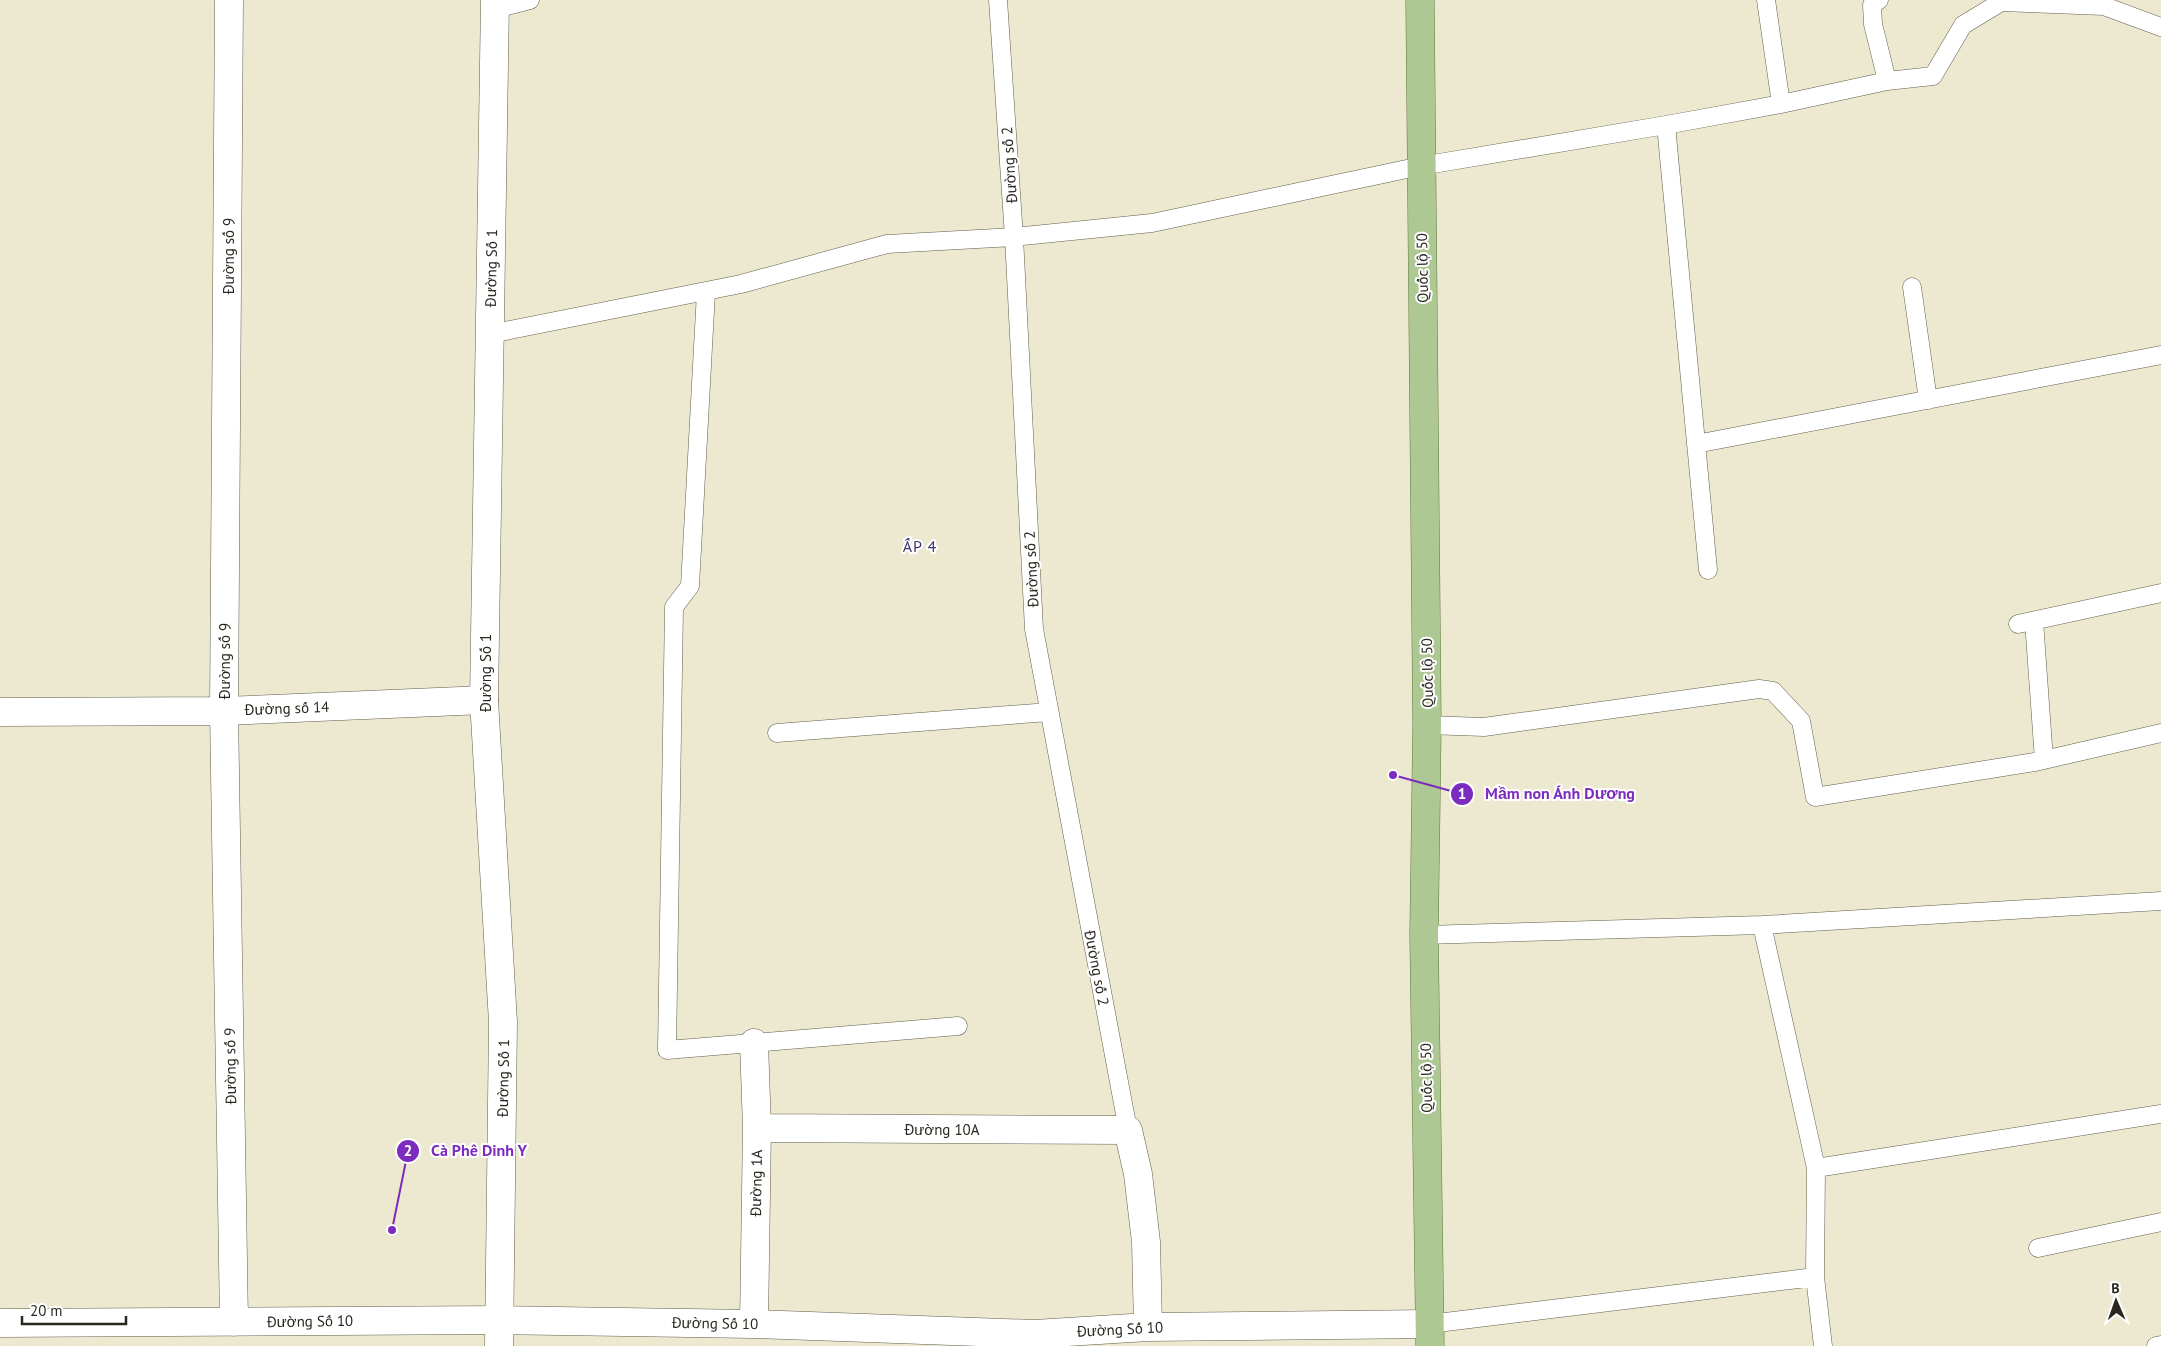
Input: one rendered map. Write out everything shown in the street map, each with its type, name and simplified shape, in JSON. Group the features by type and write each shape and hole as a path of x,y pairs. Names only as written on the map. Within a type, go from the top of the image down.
{"main road":[{"name":"Quốc lộ 50","path":"1420,0 1427,725 1424,935 1429,1335"}],"street":[{"name":"Đường số 9","path":"230,0 224,711 234,1322"},
{"name":"Đường Số 1","path":"495,4 484,700 503,1022 499,1333"},
{"name":"Đường số 14","path":"0,712 224,711 484,700"},
{"name":"Đường 1A","path":"754,1043 757,1128 754,1324"},
{"name":"Đường 10A","path":"757,1128 1128,1130"},
{"path":"1128,1130 1138,1174 1146,1242 1148,1327"},
{"name":"Đường Số 10","path":"0,1323 234,1322 499,1333 754,1324 1036,1340 1148,1327 1429,1335"}],"lane":[{"path":"495,4 530,0"},
{"name":"Đường số 2","path":"998,0 1014,237 1034,629 1128,1130"},
{"path":"1766,0 1782,104"},
{"path":"1879,0 1872,5 1872,24 1887,81"},
{"path":"490,334 706,292 887,244 1014,237 1152,223 1421,166 1782,104 1887,81 1933,76 1963,25 2001,2 2104,6 2161,27"},
{"path":"1666,125 1708,570"},
{"path":"1912,287 1928,400"},
{"path":"706,292 690,586 674,607 668,1050 958,1026"},
{"path":"1696,444 2161,355"},
{"path":"2044,760 2026,623 2161,593"},
{"path":"1427,725 1484,727 1759,689 1773,692 1801,721 1815,797 2044,760 2161,733"},
{"path":"777,733 1049,712"},
{"path":"1424,935 1762,925 2161,902"},
{"path":"1762,925 1816,1168 1815,1277 1823,1346"},
{"path":"1816,1168 2161,1114"},
{"path":"2038,1248 2161,1222"},
{"path":"1429,1335 1815,1277"},
{"path":"2156,1346 2161,1344"}],"place":[{"name":"Mầm non Ánh Dương","path":"1393,775"},
{"name":"Cà Phê Dinh Y","path":"392,1230"}],"district":[{"name":"ẤP 4","path":"920,546"}]}
